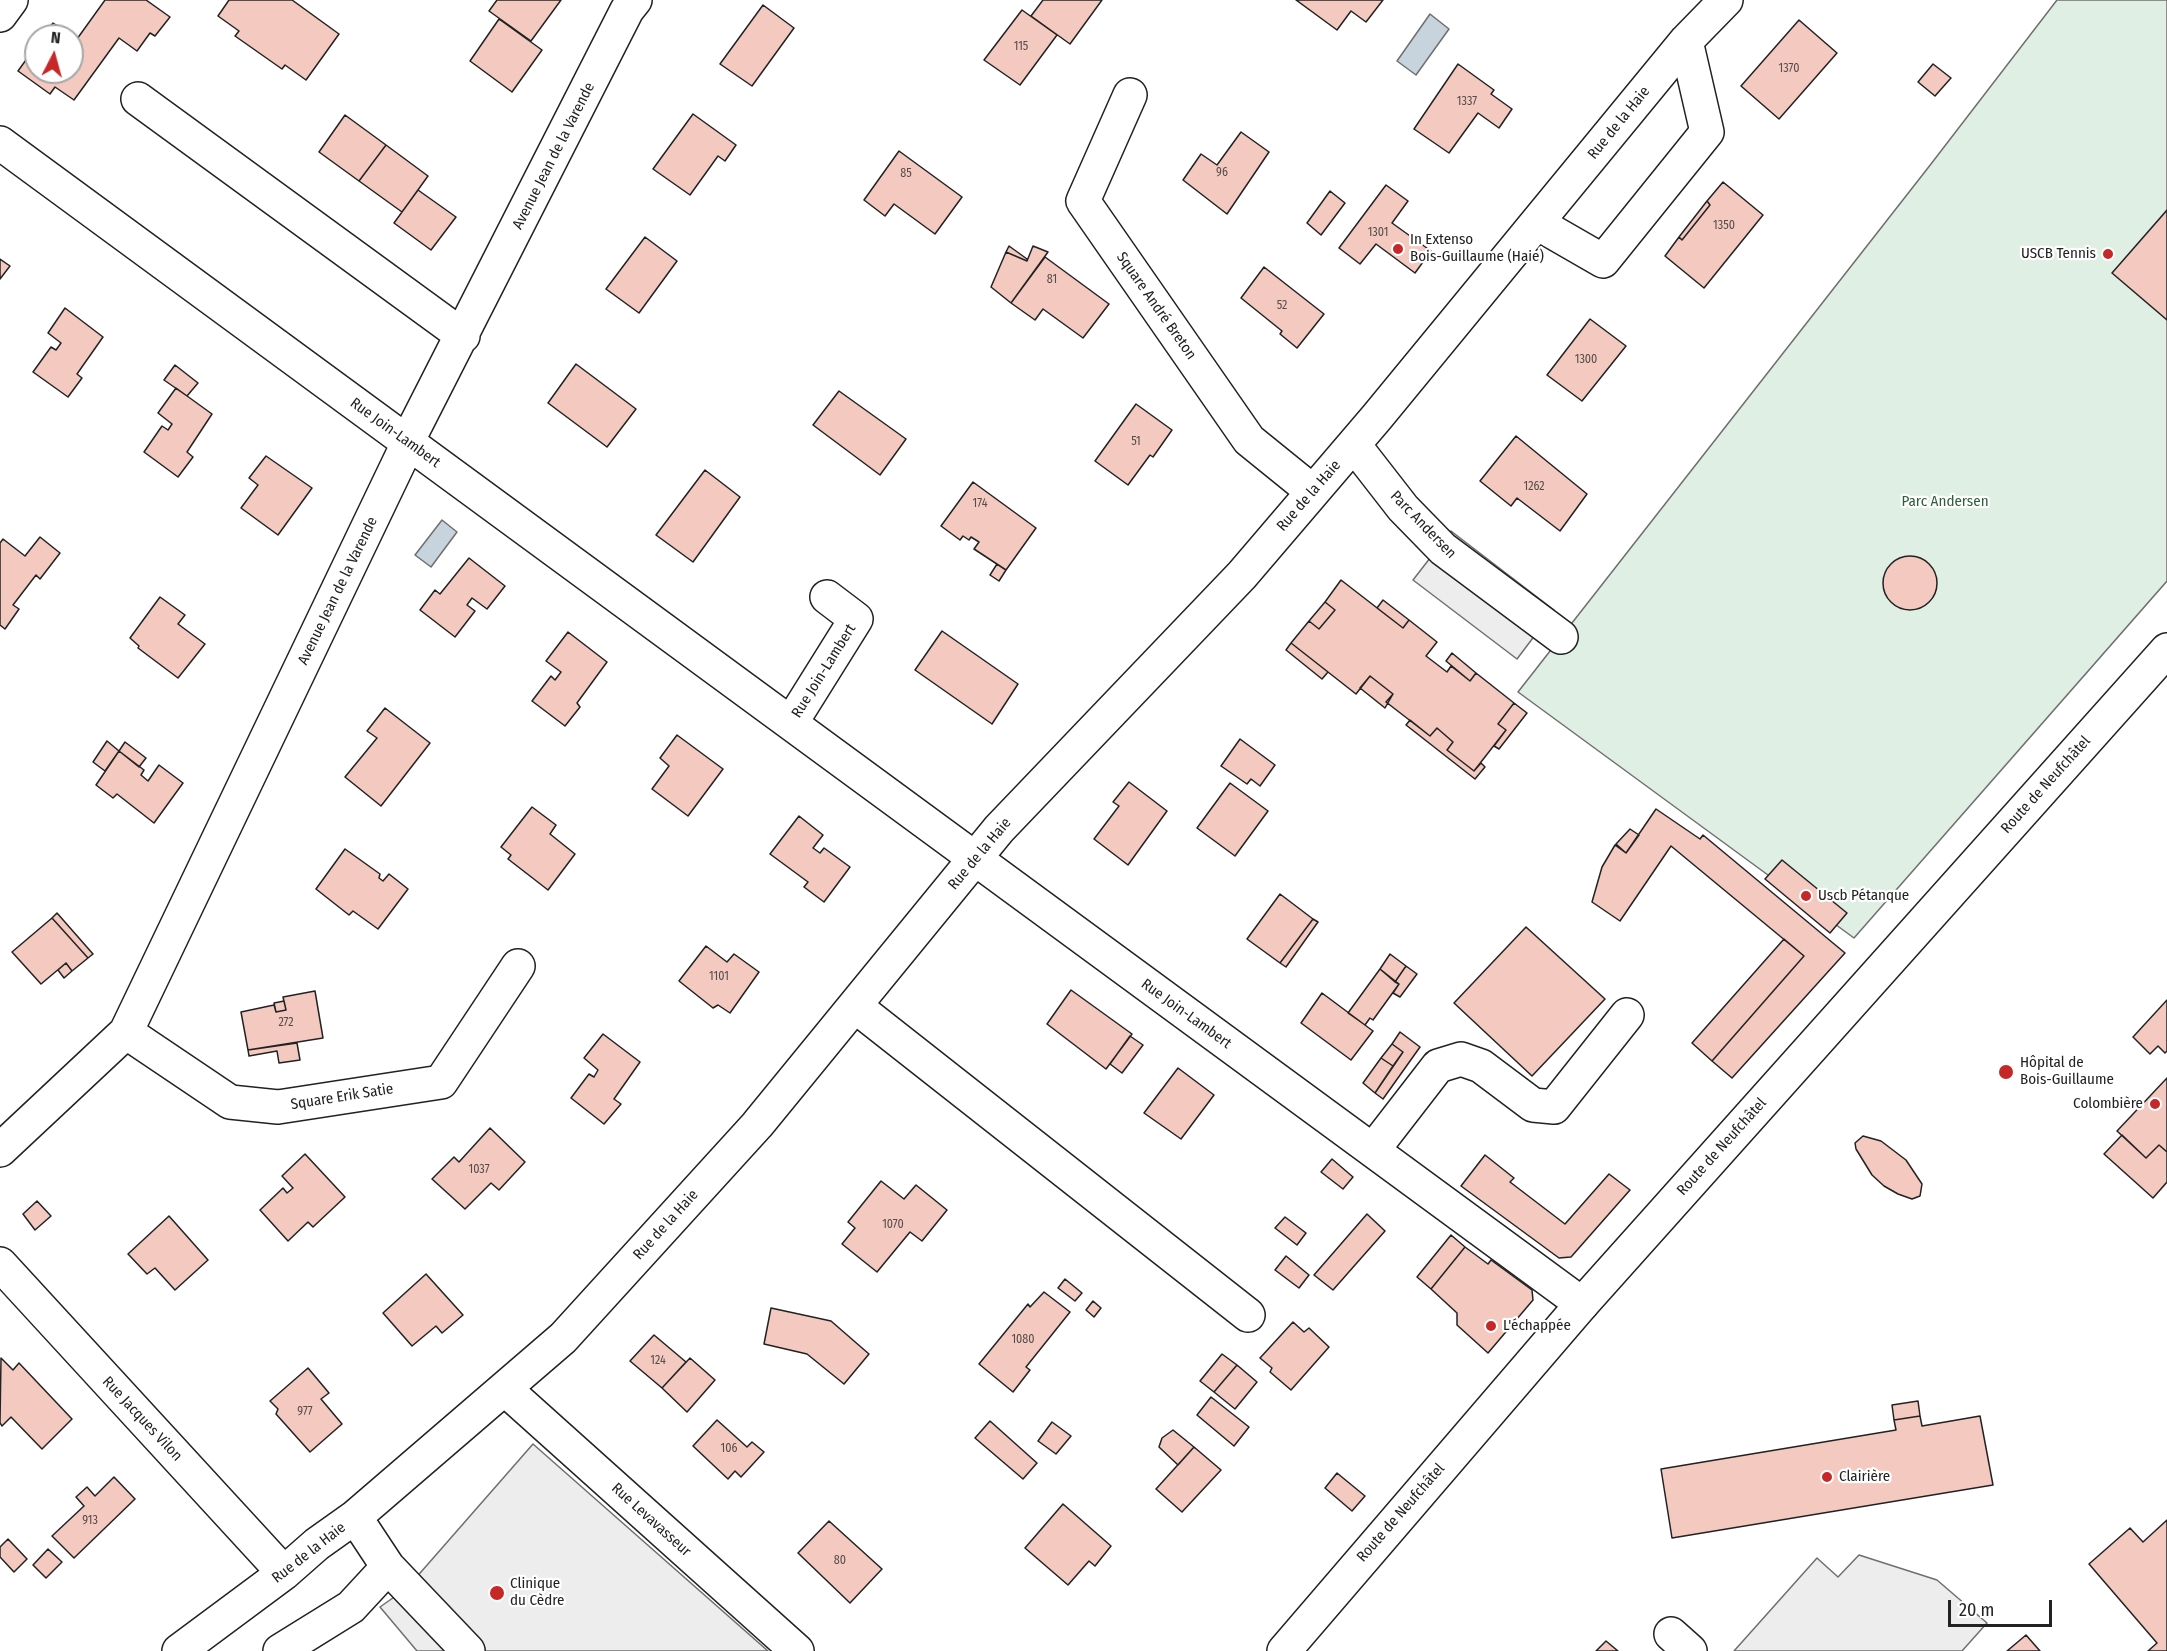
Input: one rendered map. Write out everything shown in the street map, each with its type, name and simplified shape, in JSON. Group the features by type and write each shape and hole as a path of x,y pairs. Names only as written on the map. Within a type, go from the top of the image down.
{"street":[{"path":"0,15 11,0"},
{"name":"Avenue Jean de la Varende","path":"0,1150 126,1032 407,442 627,10 635,0"},
{"name":"Rue de la Haie","path":"179,1651 285,1573 317,1545 355,1517 563,1338 757,1125 999,829 1242,575 1354,445 1686,41 1726,0"},
{"path":"1537,223 1603,261 1707,132 1686,41"},
{"name":"Square André Breton","path":"1130,95 1083,201 1249,440 1312,491"},
{"path":"138,99 462,336"},
{"name":"Rue Join-Lambert","path":"0,143 1582,1304"},
{"name":"Parc Andersen","path":"1354,445 1403,508 1443,549 1561,637"},
{"name":"Rue Join-Lambert","path":"791,723 856,619 827,597"},
{"name":"Route de Neufchâtel","path":"1298,1646 1582,1304 2167,650"},
{"name":"Square Erik Satie","path":"126,1032 230,1102 278,1107 441,1082 518,966"},
{"path":"855,1006 1248,1315"},
{"path":"1372,1150 1438,1066 1461,1059 1481,1066 1533,1105 1554,1107 1628,1016"},
{"name":"Rue Jacques Vilon","path":"0,1264 285,1573"},
{"name":"Rue Levavasseur","path":"505,1389 797,1651"},
{"path":"355,1517 388,1567 468,1651"},
{"path":"280,1651 351,1607 388,1567"}],"green space":[{"name":"Parc Andersen","path":"2057,0 2167,0 2167,581 1854,938 1518,692"}],"shaded area":[{"path":"1430,14 1449,29 1416,75 1397,61"},
{"path":"442,520 457,532 431,567 415,555"},
{"path":"1451,531 1554,610 1517,659 1413,580"},
{"name":"Clinique du Cèdre","path":"533,1444 768,1651 417,1651 380,1607 407,1588"},
{"path":"1859,1555 1937,1580 1987,1623 1962,1651 1734,1651 1817,1558 1838,1577"}],"building":[{"path":"105,0 146,0 170,17 155,36 150,33 137,51 119,38 74,100 55,87 50,94 36,84 84,84 84,29"},
{"path":"229,0 292,0 339,34 306,80 285,65 282,69 235,36 239,31 218,16"},
{"path":"497,0 561,0 531,41 489,11"},
{"path":"1043,0 1102,0 1070,44 1031,16"},
{"path":"1296,0 1383,0 1366,22 1351,11 1337,30"},
{"path":"763,5 794,28 752,86 720,64"},
{"path":"1022,10 1057,35 1020,85 984,60"},
{"path":"499,19 542,50 512,92 470,61"},
{"path":"1799,20 1837,53 1779,119 1741,86"},
{"path":"24,63 24,75 18,71"},
{"path":"1458,64 1494,90 1491,94 1512,109 1499,128 1478,113 1449,153 1414,129"},
{"path":"1933,64 1951,78 1935,96 1918,82"},
{"path":"693,114 736,145 725,161 718,156 690,195 653,169"},
{"path":"345,115 386,145 359,181 319,152"},
{"path":"1241,132 1269,152 1227,214 1183,180 1201,154 1217,165"},
{"path":"386,145 428,176 402,212 359,181"},
{"path":"899,151 962,197 935,234 894,204 885,216 864,200"},
{"path":"1723,182 1763,215 1704,288 1665,256 1679,237 1682,240 1710,205 1707,201"},
{"path":"1386,185 1408,201 1392,223 1431,251 1415,273 1376,244 1360,264 1339,248"},
{"path":"418,190 456,217 431,250 394,223"},
{"path":"1330,191 1345,203 1321,235 1307,223"},
{"path":"1707,201 1710,205 1682,240 1679,237"},
{"path":"2167,210 2167,320 2112,273"},
{"path":"645,237 677,261 639,313 606,289"},
{"path":"1009,246 1027,259 1027,261 1006,252"},
{"path":"1033,246 1048,252 1011,303 991,287 1006,252 1027,261"},
{"path":"1045,257 1109,304 1083,338 1043,309 1035,320 1011,303"},
{"path":"0,259 10,266 0,279"},
{"path":"1264,267 1324,314 1297,348 1280,334 1282,331 1241,298"},
{"path":"65,308 103,337 77,374 82,378 68,397 33,372 51,347 56,350 61,343 48,333"},
{"path":"1590,319 1626,346 1582,401 1547,375"},
{"path":"576,364 636,409 607,447 548,403"},
{"path":"175,365 198,383 187,396 164,380"},
{"path":"176,388 212,414 187,452 193,457 178,477 144,452 162,426 168,430 172,424 158,413"},
{"path":"839,391 906,439 880,475 813,425"},
{"path":"1136,404 1172,430 1153,457 1150,455 1128,485 1095,461"},
{"path":"1516,436 1587,494 1560,531 1517,498 1511,506 1480,481"},
{"path":"266,456 312,488 278,535 241,508 258,485 249,478"},
{"path":"705,470 740,497 693,562 656,535"},
{"path":"973,482 1036,528 1006,570 974,549 979,542 971,537 969,540 963,536 960,540 941,526"},
{"path":"40,537 60,553 40,579 36,575 13,605 19,609 5,629 0,625 0,543 3,539 25,556"},
{"path":"1905,556 1915,556 1925,560 1933,568 1937,583 1933,598 1925,606 1915,610 1905,610 1895,606 1887,598 1883,588 1883,578 1887,568 1895,560"},
{"path":"469,558 505,586 487,609 472,598 467,605 475,611 455,637 420,610 435,590 440,594"},
{"path":"997,564 1006,570 999,581 990,575"},
{"path":"1341,580 1403,628 1409,620 1437,642 1426,656 1447,672 1451,666 1470,681 1476,673 1514,703 1498,724 1506,730 1474,771 1447,750 1453,742 1437,728 1430,736 1386,702 1393,694 1370,676 1356,694 1291,643 1309,621 1319,629 1335,610 1325,602"},
{"path":"160,597 185,615 178,624 205,644 178,678 138,648 139,646 130,638"},
{"path":"1383,600 1409,620 1403,628 1377,608"},
{"path":"1325,602 1335,610 1319,629 1309,621"},
{"path":"942,631 1018,684 992,724 915,670"},
{"path":"568,632 607,662 577,703 580,707 565,726 532,701 551,676 555,680 561,672 546,661"},
{"path":"1291,643 1328,672 1322,679 1286,650"},
{"path":"1452,653 1476,673 1470,681 1446,661"},
{"path":"1370,676 1393,694 1385,708 1360,688"},
{"path":"1514,703 1527,713 1499,749 1494,746 1506,730 1498,724"},
{"path":"385,708 430,743 381,806 345,777 377,738 367,731"},
{"path":"1410,720 1430,736 1437,728 1453,742 1447,750 1474,771 1481,763 1485,767 1475,779 1406,725"},
{"path":"677,735 723,769 688,816 652,789 669,766 660,758"},
{"path":"1240,739 1275,765 1260,786 1251,779 1247,784 1221,766"},
{"path":"107,741 119,751 105,771 93,762"},
{"path":"125,742 146,758 139,767 119,751"},
{"path":"119,751 144,770 141,775 148,781 159,765 183,783 154,823 117,794 113,798 96,785"},
{"path":"1129,782 1167,811 1128,865 1094,839 1119,806 1113,802"},
{"path":"1230,783 1268,811 1235,856 1197,828"},
{"path":"532,807 556,825 550,834 575,854 548,890 508,859 511,855 501,847"},
{"path":"1656,809 1700,839 1703,835 1845,953 1732,1078 1712,1061 1804,956 1671,846 1620,921 1592,902 1602,867 1615,845 1626,853"},
{"path":"799,816 823,835 813,848 820,853 824,848 850,867 824,902 804,887 808,882 770,854"},
{"path":"1630,829 1639,835 1626,853 1616,844"},
{"path":"345,849 380,874 379,878 383,881 389,874 408,889 378,929 353,911 349,915 316,889"},
{"name":"Uscb Pétanque","path":"1782,860 1847,913 1830,933 1765,879"},
{"path":"1280,894 1313,919 1280,963 1247,939"},
{"path":"57,913 93,954 88,958 52,918"},
{"path":"52,918 88,958 72,971 66,963 41,984 12,952"},
{"path":"1313,919 1318,922 1286,967 1280,963"},
{"path":"1526,927 1605,999 1532,1076 1454,1003"},
{"path":"1784,939 1804,956 1712,1061 1692,1043"},
{"path":"706,946 727,962 734,954 759,972 730,1013 718,1005 713,1008 679,981"},
{"path":"1390,954 1406,966 1395,982 1380,969"},
{"path":"66,963 72,971 64,978 58,970"},
{"path":"1406,966 1417,974 1400,997 1393,993 1399,984 1395,982"},
{"path":"1380,969 1399,984 1373,1020 1370,1018 1365,1025 1348,1013"},
{"path":"1071,990 1132,1034 1106,1069 1047,1024"},
{"path":"315,991 323,1038 248,1050 241,1012 274,1005 276,1012 286,1010 283,997"},
{"path":"1322,993 1373,1031 1351,1060 1301,1023"},
{"path":"2167,1000 2167,1051 2165,1053 2158,1046 2150,1054 2133,1037"},
{"path":"284,1001 286,1010 276,1012 274,1003"},
{"path":"1400,1032 1420,1047 1383,1099 1375,1093 1403,1052 1392,1044"},
{"path":"603,1034 640,1062 614,1099 621,1104 604,1124 571,1098 589,1074 594,1077 598,1070 584,1058"},
{"path":"1130,1036 1143,1045 1122,1073 1110,1064"},
{"path":"297,1043 300,1060 279,1063 277,1051 249,1056 248,1050"},
{"path":"1392,1044 1403,1052 1393,1066 1381,1058"},
{"path":"1381,1058 1393,1066 1375,1093 1363,1083"},
{"path":"1178,1068 1214,1095 1181,1139 1144,1113"},
{"name":"Colombière","path":"2167,1078 2167,1152 2159,1145 2146,1158 2117,1131"},
{"path":"490,1128 525,1162 499,1190 491,1183 465,1209 432,1179 454,1157 459,1162"},
{"path":"2122,1135 2146,1158 2159,1145 2167,1152 2167,1182 2153,1198 2104,1154"},
{"path":"1863,1136 1881,1141 1906,1160 1922,1184 1920,1196 1912,1199 1898,1194 1884,1186 1872,1175 1856,1149 1855,1143"},
{"path":"305,1154 345,1197 313,1227 308,1222 288,1241 260,1210 283,1188 287,1193 293,1188 282,1176"},
{"path":"1485,1155 1514,1178 1510,1182 1565,1224 1609,1174 1630,1190 1571,1257 1559,1258 1461,1186"},
{"path":"1332,1159 1353,1177 1343,1189 1321,1172"},
{"path":"881,1181 904,1199 916,1185 947,1210 922,1241 910,1232 877,1272 842,1244 855,1228 848,1222"},
{"path":"37,1201 51,1216 35,1230 23,1214"},
{"path":"1367,1214 1385,1231 1333,1290 1314,1275"},
{"path":"169,1216 208,1260 175,1290 155,1268 147,1274 128,1254"},
{"path":"1285,1217 1306,1233 1297,1245 1275,1228"},
{"path":"1451,1235 1465,1247 1431,1289 1417,1277"},
{"path":"1465,1247 1488,1264 1491,1260 1532,1290 1533,1300 1488,1353 1457,1325 1457,1313 1431,1289"},
{"path":"1286,1256 1309,1275 1299,1288 1275,1270"},
{"path":"426,1274 463,1315 442,1333 436,1326 412,1346 383,1313"},
{"path":"1065,1279 1082,1293 1075,1301 1058,1288"},
{"path":"1044,1292 1070,1312 1026,1367 1030,1370 1013,1392 979,1364 1028,1304 1030,1307"},
{"path":"1093,1301 1101,1308 1094,1317 1086,1310"},
{"path":"771,1308 831,1321 869,1354 844,1384 807,1354 764,1344"},
{"path":"1293,1322 1304,1332 1309,1328 1329,1347 1291,1390 1270,1372 1272,1368 1260,1358"},
{"path":"654,1335 686,1362 662,1388 630,1361"},
{"path":"1222,1354 1237,1365 1214,1392 1200,1381"},
{"path":"1,1358 13,1370 19,1363 72,1419 42,1449 11,1417 2,1426 0,1423"},
{"path":"690,1358 715,1380 687,1412 662,1388"},
{"path":"1237,1365 1257,1382 1235,1409 1214,1392"},
{"path":"308,1368 329,1393 321,1399 342,1424 310,1452 276,1414 278,1409 270,1401"},
{"path":"1211,1397 1249,1427 1234,1446 1197,1415"},
{"path":"1918,1401 1920,1416 1894,1420 1892,1405"},
{"name":"Clairière","path":"1920,1416 1922,1426 1980,1416 1993,1485 1672,1538 1661,1469 1896,1430 1894,1420"},
{"path":"717,1420 747,1447 752,1442 764,1452 741,1477 735,1471 728,1479 693,1446"},
{"path":"990,1421 1037,1463 1023,1479 975,1438"},
{"path":"1052,1422 1071,1436 1056,1454 1038,1441"},
{"path":"1173,1430 1194,1447 1178,1465 1159,1447 1162,1438"},
{"path":"1194,1447 1221,1470 1182,1512 1156,1489"},
{"path":"1337,1473 1365,1496 1352,1511 1325,1488"},
{"path":"114,1477 135,1499 74,1558 52,1536 84,1506 76,1497 87,1487 95,1496"},
{"path":"1063,1504 1111,1546 1095,1566 1089,1561 1068,1585 1025,1548"},
{"path":"2167,1520 2167,1651 2148,1651 2157,1643 2089,1564 2130,1528 2143,1542"},
{"path":"829,1521 882,1569 850,1603 798,1553"},
{"path":"8,1539 27,1559 14,1572 0,1557 0,1547"},
{"path":"48,1549 62,1562 46,1578 33,1565"},
{"path":"2026,1635 2040,1651 2007,1651"},
{"path":"1606,1641 1618,1651 1596,1651"}],"place":[{"name":"In Extenso Bois-Guillaume (Haie)","path":"1398,249"},
{"name":"USCB Tennis","path":"2108,254"},
{"name":"Uscb Pétanque","path":"1806,896"},
{"name":"Hôpital de Bois-Guillaume","path":"2006,1072"},
{"name":"Colombière","path":"2155,1104"},
{"name":"L'échappée","path":"1491,1326"},
{"name":"Clairière","path":"1827,1477"},
{"name":"Clinique du Cèdre","path":"497,1593"}]}
